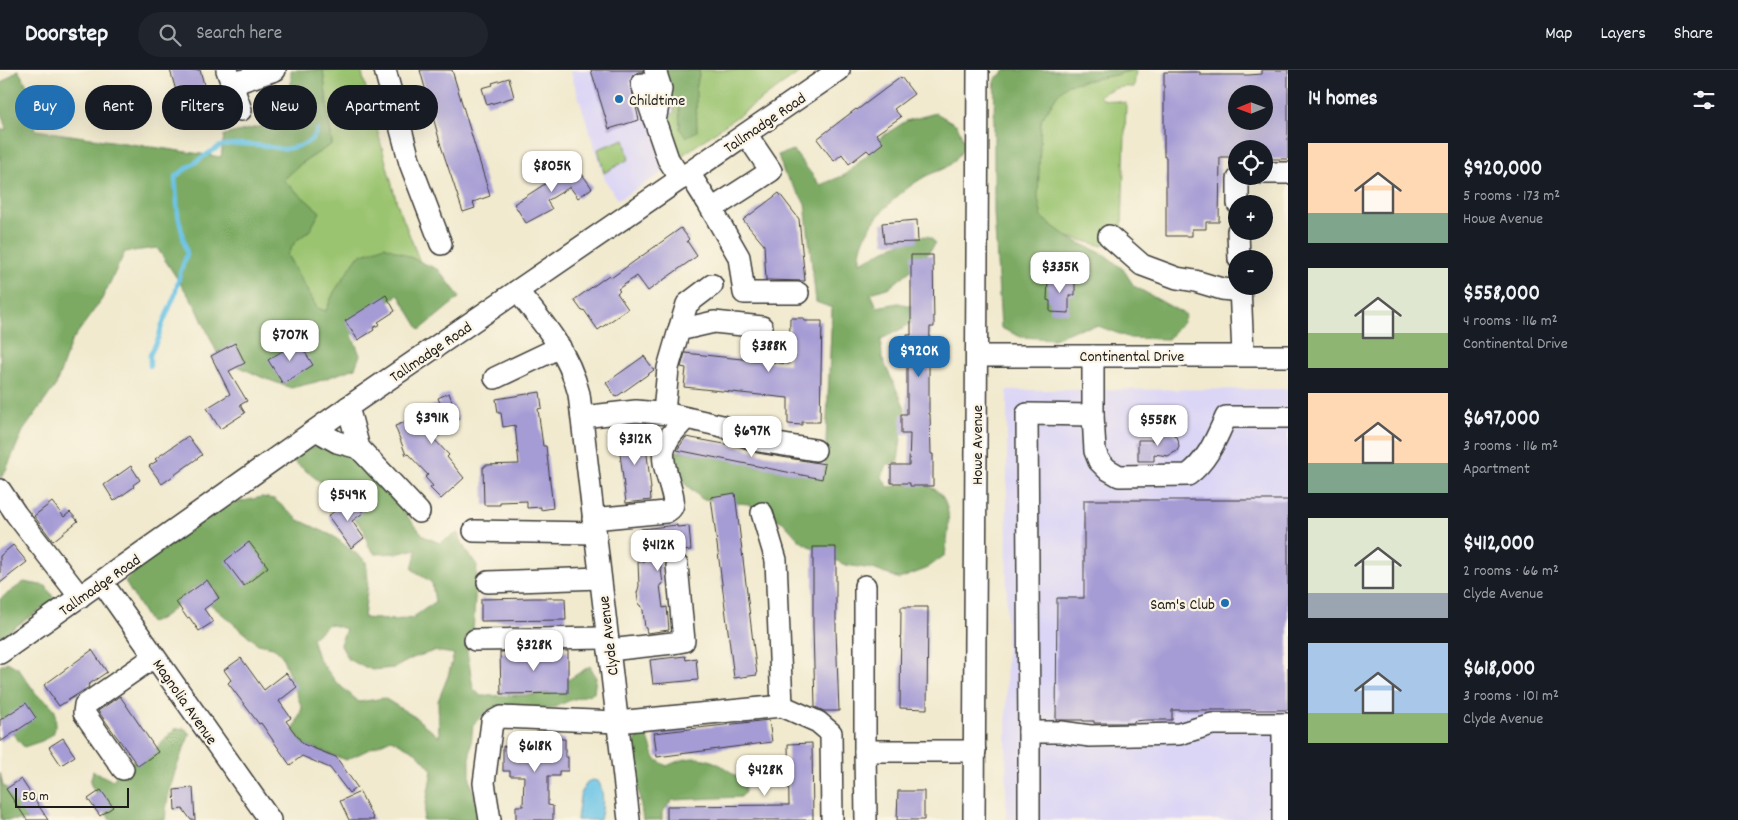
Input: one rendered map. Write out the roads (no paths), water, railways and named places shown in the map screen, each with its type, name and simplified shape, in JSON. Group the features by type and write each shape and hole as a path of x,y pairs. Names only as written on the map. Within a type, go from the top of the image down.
{"street":[{"path":"230,77 275,70"},
{"path":"385,70 410,163 441,244"},
{"name":"Tallmadge Road","path":"0,653 348,407 840,70"},
{"name":"Howe Avenue","path":"974,820 978,70"},
{"path":"649,77 661,89 655,121 668,159 685,176 712,209 739,257 744,293 798,293"},
{"path":"712,209 771,171 746,134"},
{"path":"1273,173 1288,173"},
{"path":"1110,236 1142,265 1177,278 1222,289 1228,289"},
{"path":"664,414 668,368 687,304 712,285"},
{"name":"Clyde Avenue","path":"517,291 540,318 560,347 575,378 582,417 629,820"},
{"path":"1240,295 1243,355"},
{"path":"679,330 714,322 762,327"},
{"path":"495,378 560,347"},
{"name":"Continental Drive","path":"977,356 1288,356"},
{"path":"1093,356 1095,452 1107,469 1119,476 1188,475 1206,457 1226,417 1288,417"},
{"path":"348,407 359,448 419,512"},
{"path":"582,417 636,411 664,414 722,426 759,441 815,450"},
{"path":"1029,820 1027,414 1093,415"},
{"path":"474,531 594,526 666,512 671,509 673,501 663,461 664,452 670,436 686,418"},
{"path":"316,430 337,442 359,448"},
{"path":"0,490 80,597"},
{"path":"762,514 776,560 782,706"},
{"path":"475,640 608,644 684,641 677,565"},
{"path":"488,582 600,578"},
{"name":"Magnolia Avenue","path":"102,582 270,820"},
{"path":"865,586 866,820"},
{"path":"123,769 84,713 85,705 154,657"},
{"path":"490,820 484,782 492,722 502,717 617,722 782,706 818,722 831,733 832,820"},
{"path":"1029,732 1062,732 1090,736 1179,734 1212,724 1285,724 1283,820"},
{"path":"865,751 975,751"}],"water":[{"path":"592,780 598,781 602,790 603,805 600,820 577,820 580,796 587,782"}],"waterway":[{"path":"150,366 150,355 175,295 187,254 178,215 175,177 223,145 250,144 285,149 309,142 317,130"}],"place":[{"name":"Childtime","path":"619,99"},
{"name":"Sam's Club","path":"1225,603"}]}
